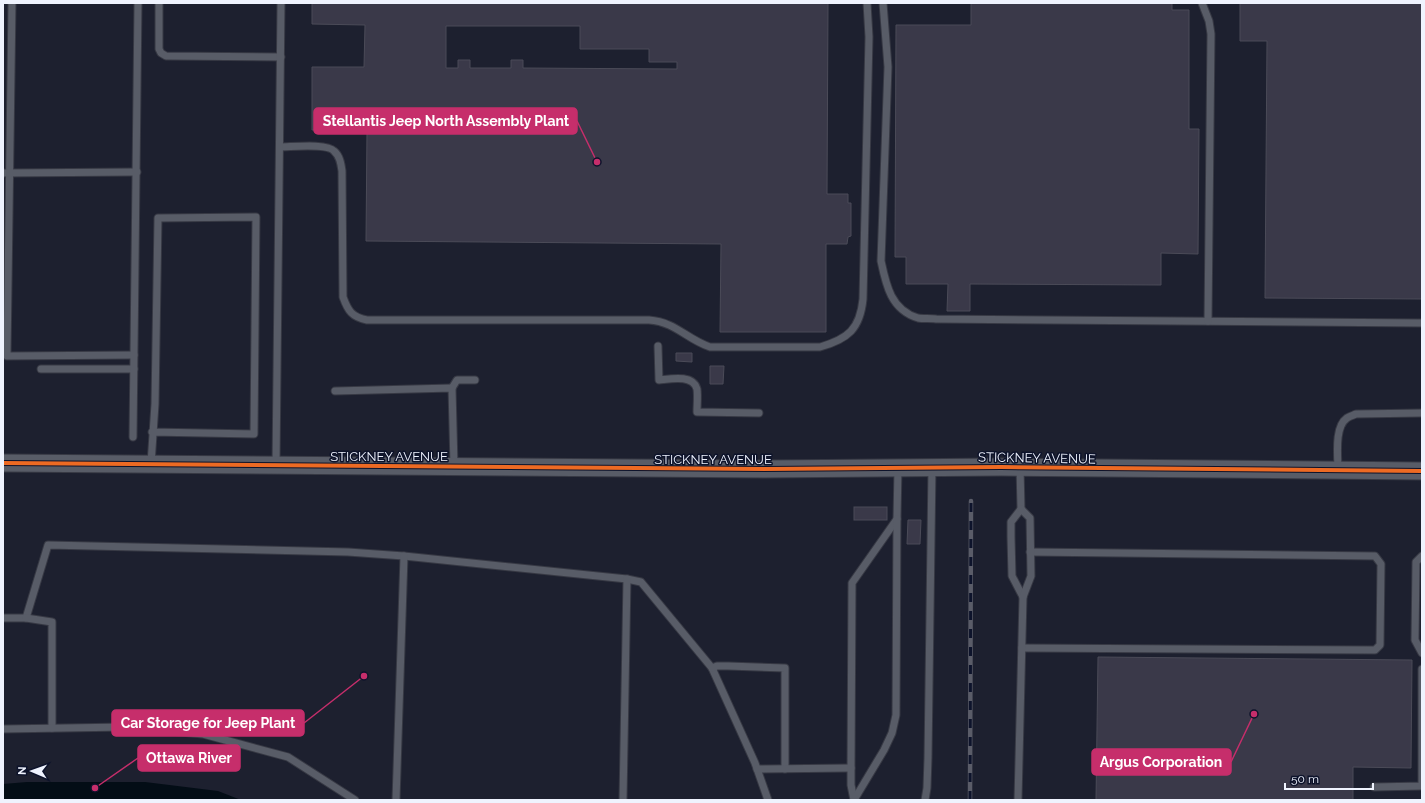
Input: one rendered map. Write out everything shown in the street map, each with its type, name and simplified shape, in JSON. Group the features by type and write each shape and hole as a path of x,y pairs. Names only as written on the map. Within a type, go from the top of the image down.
{"street":[{"name":"STICKNEY AVENUE","path":"3,463 765,469 1020,467 1422,471"}],"lane":[{"path":"12,3 6,173 7,356 134,355"},
{"path":"134,437 138,3"},
{"path":"159,3 159,49 161,54 166,56 281,58"},
{"path":"276,465 281,3"},
{"path":"280,147 325,147 334,150 340,160 342,171 343,297 347,308 356,318 367,320 648,320 667,323 703,345 710,347 820,347 835,343 847,336 856,325 862,314 869,37 867,3"},
{"path":"883,3 888,67 882,261 885,282 893,302 906,312 918,318 1422,323"},
{"path":"1202,3 1209,21 1211,34 1208,321"},
{"path":"6,173 136,172"},
{"path":"151,464 152,432 154,404 158,218 256,217 254,434 152,432"},
{"path":"658,346 659,380 690,380 697,390 697,412 759,413"},
{"path":"41,369 134,369"},
{"path":"454,467 452,388 456,380 475,380"},
{"path":"335,391 452,388"},
{"path":"1338,471 1339,434 1341,426 1347,418 1356,414 1422,413"},
{"path":"925,800 928,758 932,467"},
{"path":"1020,467 1021,509 1011,522 1011,537 1012,576 1023,597"},
{"path":"854,800 884,750 892,733 896,715 898,468"},
{"path":"1018,800 1023,597 1031,576 1030,518 1021,509"},
{"path":"854,800 850,768 852,583 897,519"},
{"path":"26,618 48,545 348,552 404,556 627,579 641,582 712,668 757,769 768,800"},
{"path":"1022,648 1375,650 1380,645 1381,564 1375,556 1030,552"},
{"path":"396,800 404,556"},
{"path":"1422,556 1416,562 1414,640 1422,653"},
{"path":"623,800 627,579"},
{"path":"3,618 26,618 52,622 52,728"},
{"path":"712,668 717,666 785,668 785,769"},
{"path":"1374,787 1422,786 1422,669"},
{"path":"3,729 125,727 203,734 288,757 355,800"},
{"path":"757,769 850,768"}],"shaded area":[{"path":"27,782 145,782 218,791 241,800 3,800 3,784"}],"building":[{"path":"312,3 828,3 827,194 848,194 848,203 851,203 851,236 848,237 847,244 826,244 826,332 720,332 721,244 366,241 367,131 312,130 312,67 364,67 365,25 312,24","holes":["446,26 580,26 580,49 649,49 649,62 677,62 677,69 523,68 523,60 511,60 511,68 470,68 470,60 458,60 458,68 446,68"]},
{"path":"971,3 1172,3 1172,10 1189,10 1189,129 1199,129 1198,254 1161,253 1161,285 970,284 970,311 947,311 948,284 906,284 906,257 895,257 896,25 971,25"},
{"path":"1240,3 1422,3 1422,299 1265,298 1267,41 1240,41"},
{"path":"676,353 692,353 692,362 676,361"},
{"path":"710,366 724,366 723,384 710,384"},
{"path":"854,507 887,507 887,520 854,520"},
{"path":"908,520 921,520 920,544 907,544"},
{"path":"1098,657 1412,660 1411,768 1353,767 1353,800 1096,800"}],"railway":[{"path":"970,800 971,501"}],"cycle path":[{"path":"3,463 765,469 1001,467 1422,471"}],"place":[{"name":"Stellantis Jeep North Assembly Plant","path":"597,162"},
{"name":"Car Storage for Jeep Plant","path":"364,676"},
{"name":"Argus Corporation","path":"1254,714"},
{"name":"Ottawa River","path":"95,788"}]}
